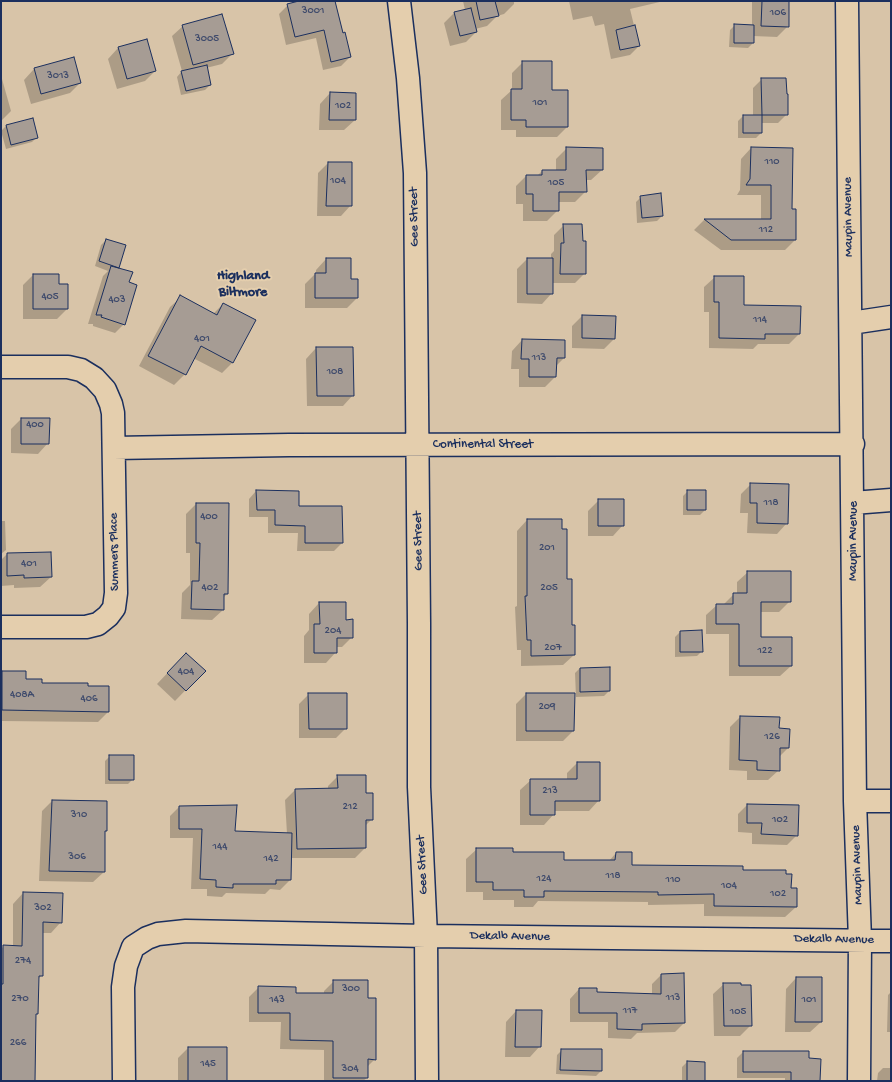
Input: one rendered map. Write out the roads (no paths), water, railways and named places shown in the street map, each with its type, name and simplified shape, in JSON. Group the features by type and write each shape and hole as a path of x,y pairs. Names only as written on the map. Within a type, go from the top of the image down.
{"street":[{"name":"Gee Street","path":"399,1 408,78 415,173 418,445 419,787 426,936 427,1081"},
{"name":"Maupin Avenue","path":"847,1 849,251 853,444 855,801 860,940 859,1081"},
{"path":"851,323 891,317"},
{"name":"Summers Place","path":"1,368 68,367 81,370 94,378 105,390 113,413 116,593 114,608 108,616 98,624 86,627 1,627"},
{"name":"Continental Street","path":"114,448 289,445 853,444"},
{"path":"853,504 891,500"},
{"path":"855,801 891,801"},
{"name":"Dekalb Avenue","path":"124,1081 123,987 126,966 133,947 147,938 158,934 186,931 426,936 891,941"}],"district":[{"name":"Highland Biltmore","path":"243,286"}]}
